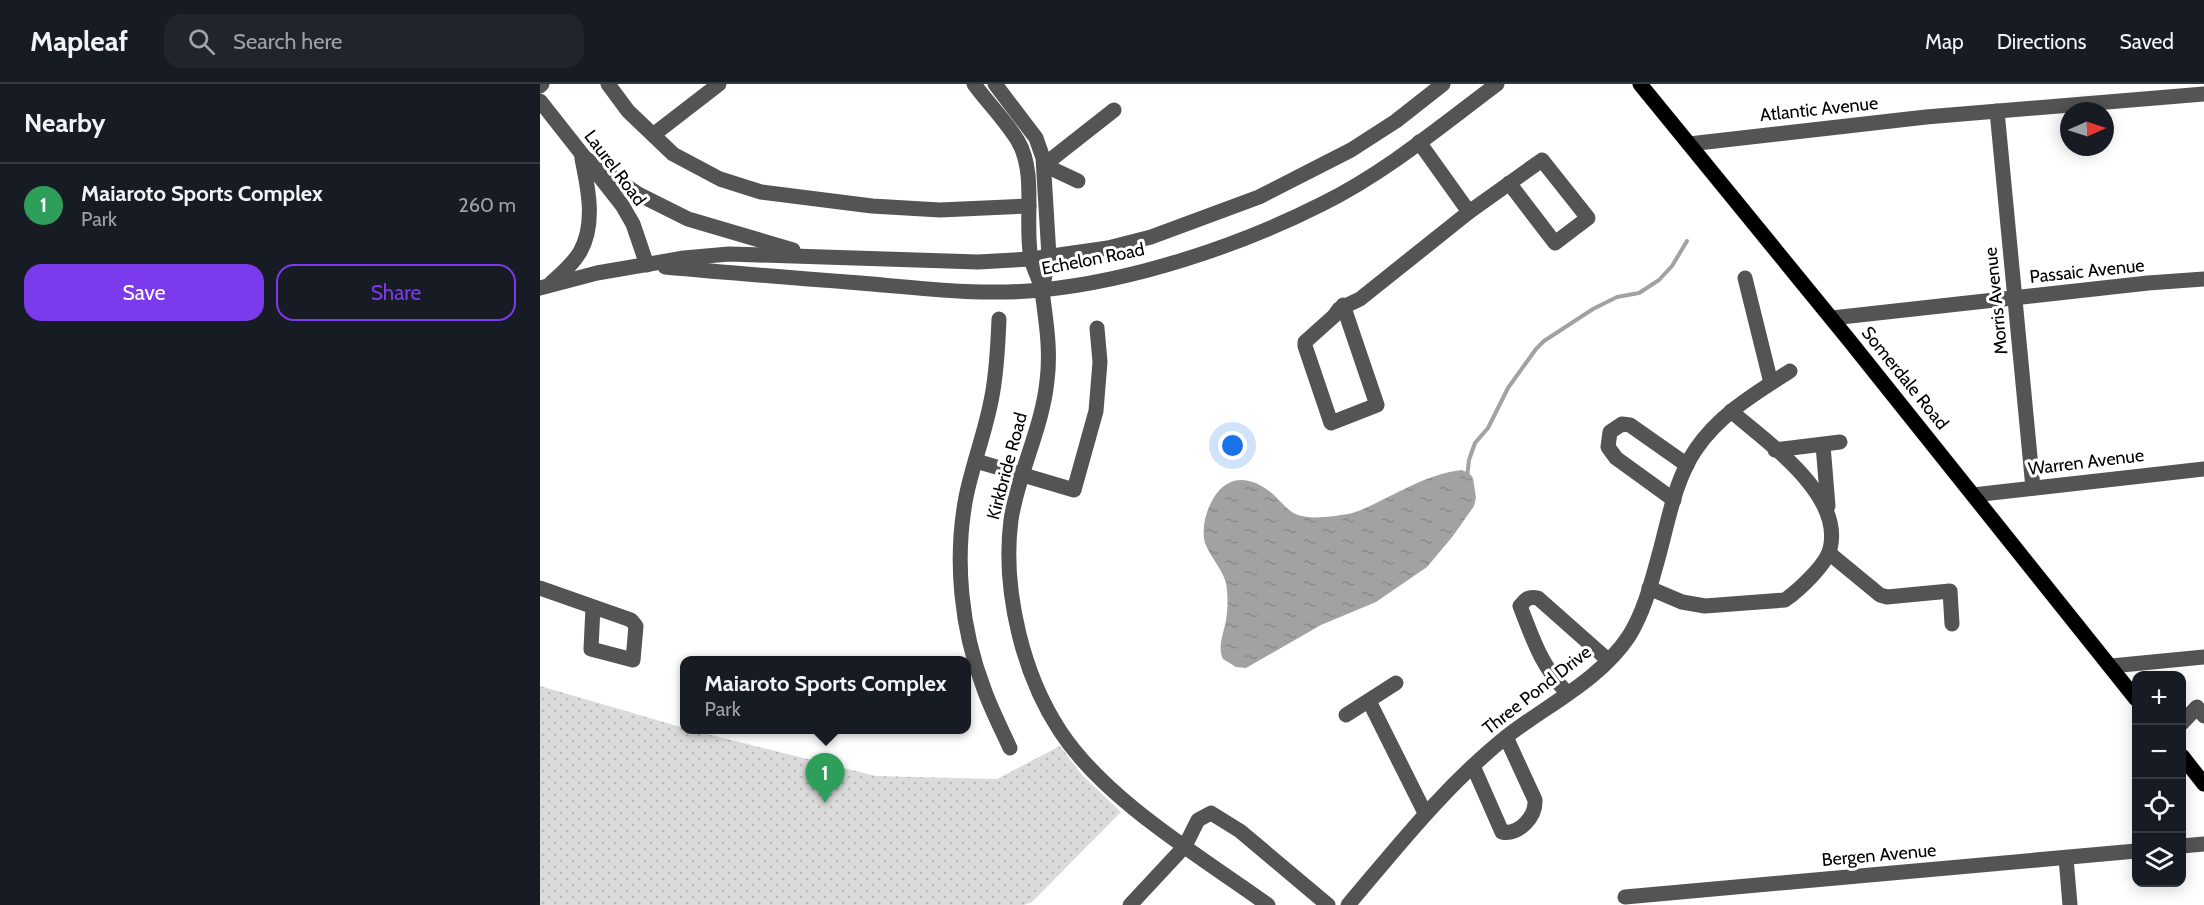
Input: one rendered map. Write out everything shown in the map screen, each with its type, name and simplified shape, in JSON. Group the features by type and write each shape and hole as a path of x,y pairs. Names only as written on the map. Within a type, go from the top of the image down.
{"main road":[{"name":"Somerdale Road","path":"1640,84 1832,318 2132,694"},
{"path":"2186,762 2204,784"}],"street":[{"path":"608,84 628,111 673,154 720,179 761,192 872,206 939,210 1029,206"},
{"path":"653,135 719,84"},
{"path":"974,84 1018,142 1026,169 1031,259 1042,290"},
{"path":"995,84 1036,138 1044,165 1049,256 1042,290"},
{"name":"Echelon Road","path":"545,286 597,273 684,258 729,254 978,262 1031,259 1108,248 1150,237 1259,197 1351,150 1396,121 1443,84"},
{"name":"Echelon Road","path":"647,265 929,289 1006,292 1042,290 1110,279 1172,263 1279,224 1323,204 1371,176 1497,84"},
{"name":"Atlantic Avenue","path":"1689,144 1926,117 2204,94"},
{"name":"Laurel Road","path":"540,101 622,205 633,224 647,265"},
{"path":"1044,165 1114,111"},
{"name":"Morris Avenue","path":"1997,111 2033,488"},
{"path":"1419,142 1469,212"},
{"path":"582,156 638,194 688,219 813,256"},
{"path":"545,286 568,267 580,252 587,234 589,197 582,156"},
{"path":"1343,306 1377,405 1331,423 1305,342 1343,306 1360,299 1469,212 1509,183 1542,160 1588,218 1555,243 1509,183"},
{"path":"1044,165 1077,181"},
{"path":"1745,278 1771,383"},
{"name":"Passaic Avenue","path":"1832,318 2204,279"},
{"name":"Kirkbride Road","path":"1042,290 1048,348 1047,383 1011,520 1009,570 1016,622 1023,651 1038,688 1060,730 1092,769 1140,813 1268,905"},
{"path":"999,319 992,397 965,507 961,534 960,576 973,657 984,690 1010,748"},
{"path":"976,461 1074,490 1096,411 1100,362 1097,328"},
{"name":"Three Pond Drive","path":"1348,905 1425,813 1473,766 1506,737 1608,660 1628,638 1637,622 1649,588 1674,500 1687,465 1704,438 1731,411 1790,371"},
{"path":"1731,411 1775,450 1819,494 1828,512"},
{"path":"1674,500 1616,458 1608,447 1610,432 1622,424 1630,425 1687,465"},
{"path":"1775,450 1840,442"},
{"path":"1649,588 1682,602 1705,606 1785,600 1819,567 1831,548 1823,445"},
{"name":"Warren Avenue","path":"1974,495 2204,469"},
{"path":"1829,553 1880,595 1887,597 1950,591 1952,624"},
{"path":"540,588 593,607"},
{"path":"1567,693 1550,675 1539,657 1520,606 1526,599 1538,598 1608,660"},
{"path":"2111,666 2204,657"},
{"path":"1346,715 1396,683"},
{"path":"1369,701 1425,813"},
{"path":"2186,720 2202,709"},
{"path":"1473,766 1502,832 1506,833 1521,827 1528,821 1535,800 1506,737"},
{"path":"1130,905 1185,846 1198,820 1210,813 1240,831 1328,905"},
{"path":"2186,846 2204,844"},
{"name":"Bergen Avenue","path":"1625,897 2132,851"},
{"path":"2066,858 2070,905"}],"shaded area":[{"path":"540,686 680,727 680,734 707,734 876,776 997,779 1060,746 1082,775 1121,812 1032,902 1024,905 540,905"}],"water":[{"path":"1462,470 1473,478 1476,498 1474,506 1427,567 1376,602 1321,625 1246,668 1236,667 1223,659 1221,645 1227,611 1226,583 1207,548 1204,532 1210,504 1226,484 1242,480 1250,481 1266,489 1295,514 1323,517 1356,512 1429,478"}],"waterway":[{"path":"1467,477 1469,460 1475,443 1488,428 1508,388 1536,349 1544,341 1593,309 1617,297 1639,293 1659,280 1672,266 1687,241"}],"place":[{"name":"Maiaroto Sports Complex","path":"825,803"}]}
